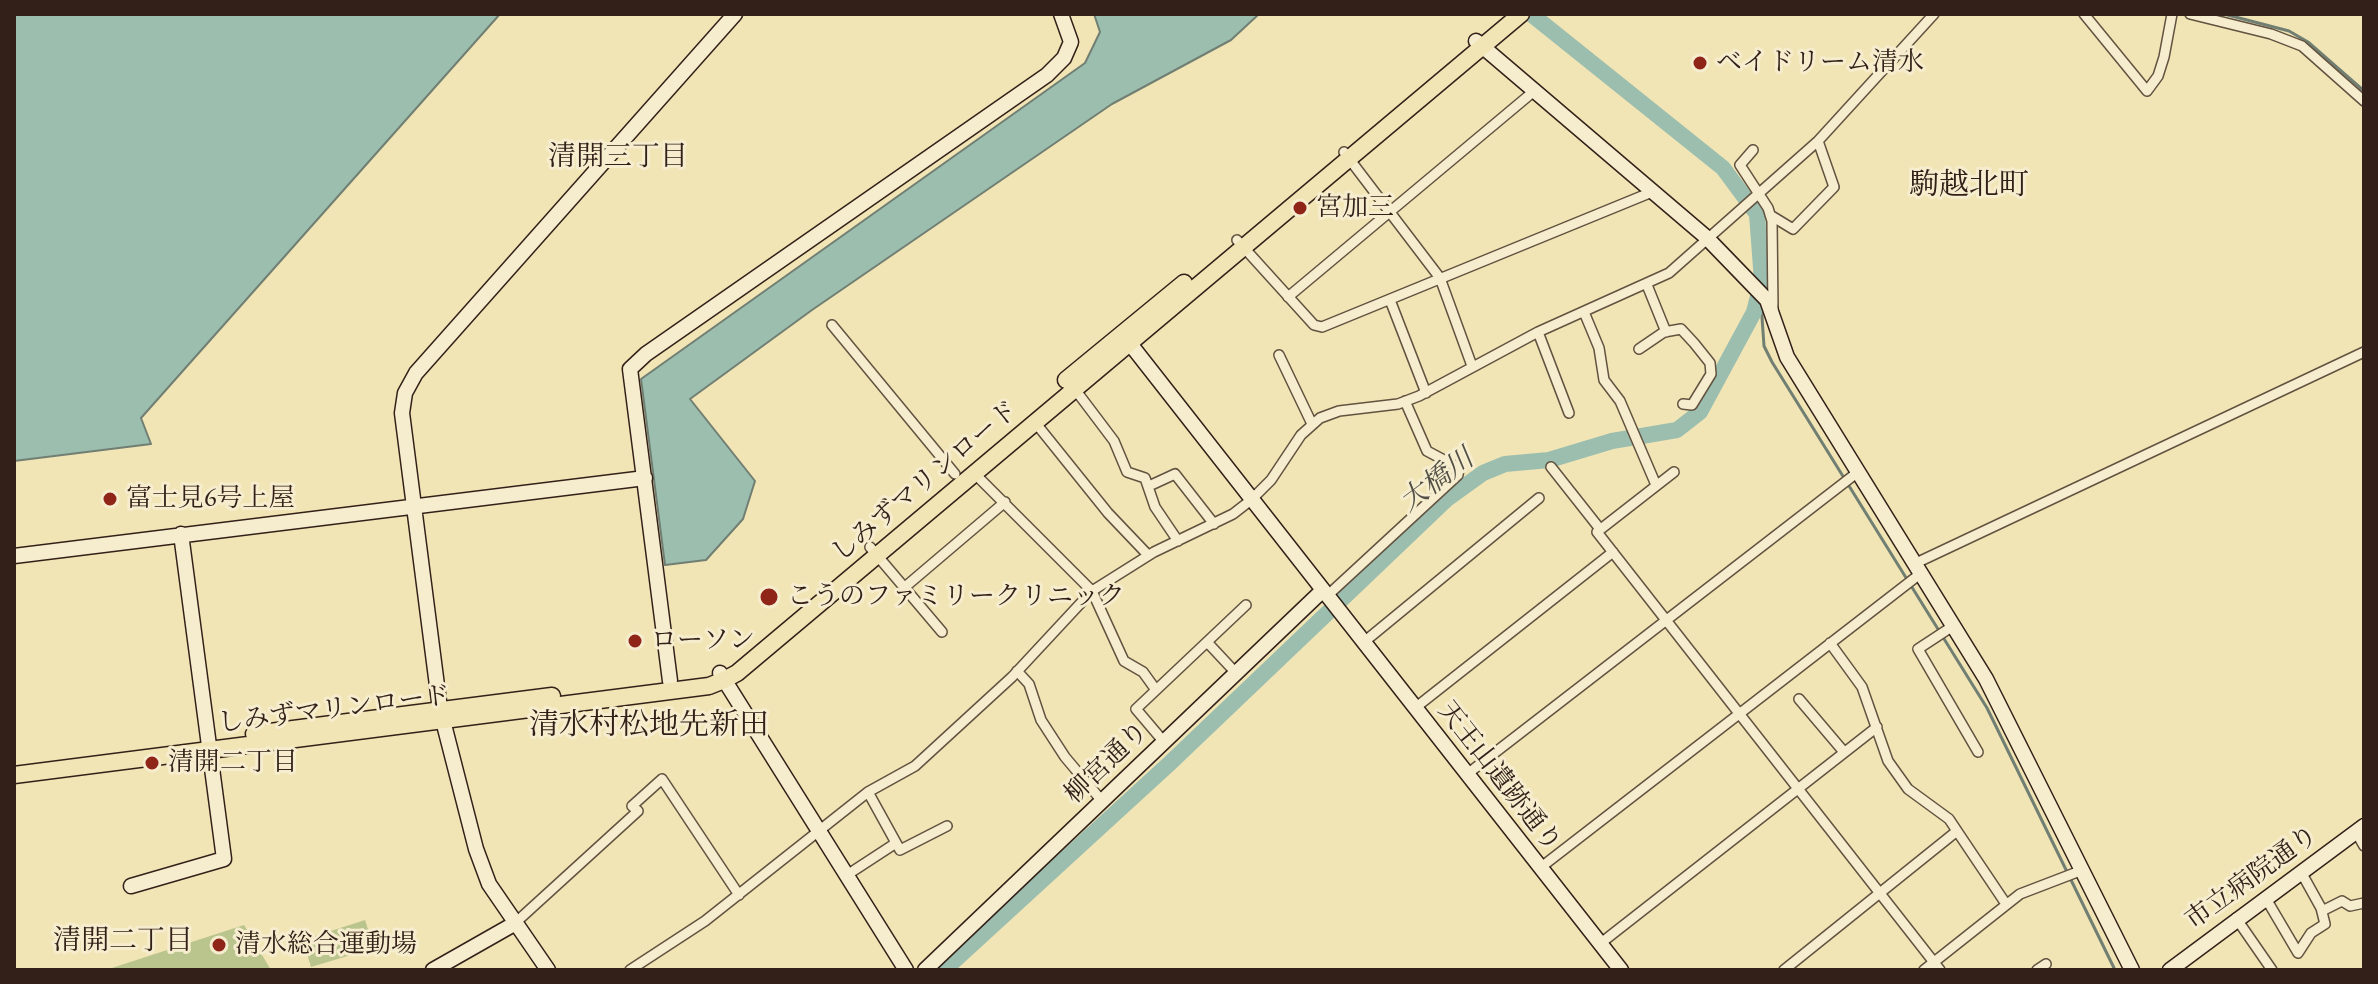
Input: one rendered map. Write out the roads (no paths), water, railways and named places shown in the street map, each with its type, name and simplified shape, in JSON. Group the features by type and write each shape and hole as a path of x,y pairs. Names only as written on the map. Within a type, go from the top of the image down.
{"highway":[{"name":"しみずマリンロード","path":"873,551 955,474 1515,16"},
{"name":"しみずマリンロード","path":"14,775 208,745 442,715 709,686 1074,388 1125,338"},
{"name":"しみずマリンロード","path":"442,715 722,676"},
{"name":"しみずマリンロード","path":"14,764 208,745"}],"street":[{"path":"548,970 489,884 476,849 442,715 402,413 405,393 416,373 735,14"},
{"path":"670,681 630,369 635,362 1047,75 1064,58 1071,42 1061,14"},
{"path":"630,970 670,946 739,895 868,792 915,766 1017,671 1092,591 1148,555 1214,524 1251,500 1271,480 1312,424 1339,411 1405,401 1426,393 1538,332 1669,273 1706,237 1818,141 1934,14"},
{"path":"2084,14 2147,91 2164,57 2172,14"},
{"path":"2190,14 2271,34 2302,46 2364,101"},
{"path":"1479,45 1706,237 1770,304 1787,357 1986,679 2132,970"},
{"path":"1288,297 1533,92"},
{"path":"1770,215 1793,229 1834,187 1818,141"},
{"path":"1753,150 1740,165 1770,215 1774,251 1770,304"},
{"path":"1347,156 1440,278 1472,366"},
{"path":"1240,244 1314,325 1322,327 1652,192"},
{"path":"1647,285 1666,332"},
{"path":"1390,300 1426,393"},
{"path":"1584,312 1599,348 1604,380 1620,401 1634,429 1656,485"},
{"path":"832,325 955,474"},
{"path":"1639,349 1666,332 1681,329 1711,368 1692,405 1683,404"},
{"path":"1538,332 1569,413"},
{"path":"1125,338 1326,595 1458,475 1459,468 1427,451 1405,401"},
{"path":"1540,868 1830,643 1917,569 2364,352"},
{"path":"1279,355 1312,424"},
{"path":"1074,388 1114,441 1127,472 1145,478 1155,507 1178,541"},
{"path":"1034,421 1108,513 1148,555"},
{"path":"1551,467 1600,529"},
{"path":"973,472 1092,591 1124,661 1143,672 1156,690"},
{"path":"1674,472 1597,532 1937,966"},
{"path":"1466,775 1858,472"},
{"path":"1149,486 1175,474 1214,524"},
{"path":"14,556 645,478"},
{"path":"1364,642 1539,498"},
{"path":"905,587 1005,502"},
{"path":"131,886 224,859 181,534"},
{"path":"873,551 942,632"},
{"path":"1415,708 1613,552"},
{"name":"天王山遺跡通り","path":"1326,595 1621,970"},
{"name":"柳宮通り","path":"925,970 1236,673 1326,595"},
{"path":"1164,742 1136,709 1246,605"},
{"path":"1953,626 1918,649 1978,752"},
{"path":"1207,642 1236,673"},
{"path":"1830,643 1862,687 1888,761 1908,789 1949,819 2006,904"},
{"path":"1017,671 1029,684 1041,720 1065,757 1102,801"},
{"path":"722,676 906,970"},
{"path":"1799,699 1844,752"},
{"path":"1601,943 1877,727"},
{"path":"433,970 514,924 638,811 632,806 662,779 739,895"},
{"path":"868,792 900,850 947,826"},
{"path":"2360,829 2364,846"},
{"name":"市立病院通り","path":"2170,970 2236,918 2360,829"},
{"path":"1784,970 1957,831"},
{"path":"847,875 896,843"},
{"path":"1924,970 1937,966 2020,894 2080,871"},
{"path":"2265,897 2298,953 2311,933 2325,924 2322,911 2301,872"},
{"path":"2322,911 2342,901 2350,906 2364,903"},
{"path":"2236,918 2272,970"}],"waterway":[{"name":"大橋川","path":"944,970 1170,763 1447,499 1483,473 1505,464 1549,460 1612,441 1677,430 1700,412 1754,312 1762,281 1757,214 1723,168 1531,14"},
{"path":"2224,14 2289,31 2308,42 2364,91"},
{"path":"1761,303 1764,346 1772,362 1987,708 2115,970"}],"place":[{"name":"ベイドリーム清水","path":"1700,63"},
{"name":"宮加三","path":"1300,208"},
{"name":"富士見6号上屋","path":"110,499"},
{"name":"こうのファミリークリニック","path":"769,597"},
{"name":"ローソン","path":"635,641"},
{"name":"清開二丁目","path":"152,763"},
{"name":"清水総合運動場","path":"219,945"}],"district":[{"name":"清開三丁目","path":"618,157"},
{"name":"駒越北町","path":"1969,186"},
{"name":"清水村松地先新田","path":"649,726"},
{"name":"清開二丁目","path":"123,941"}]}
